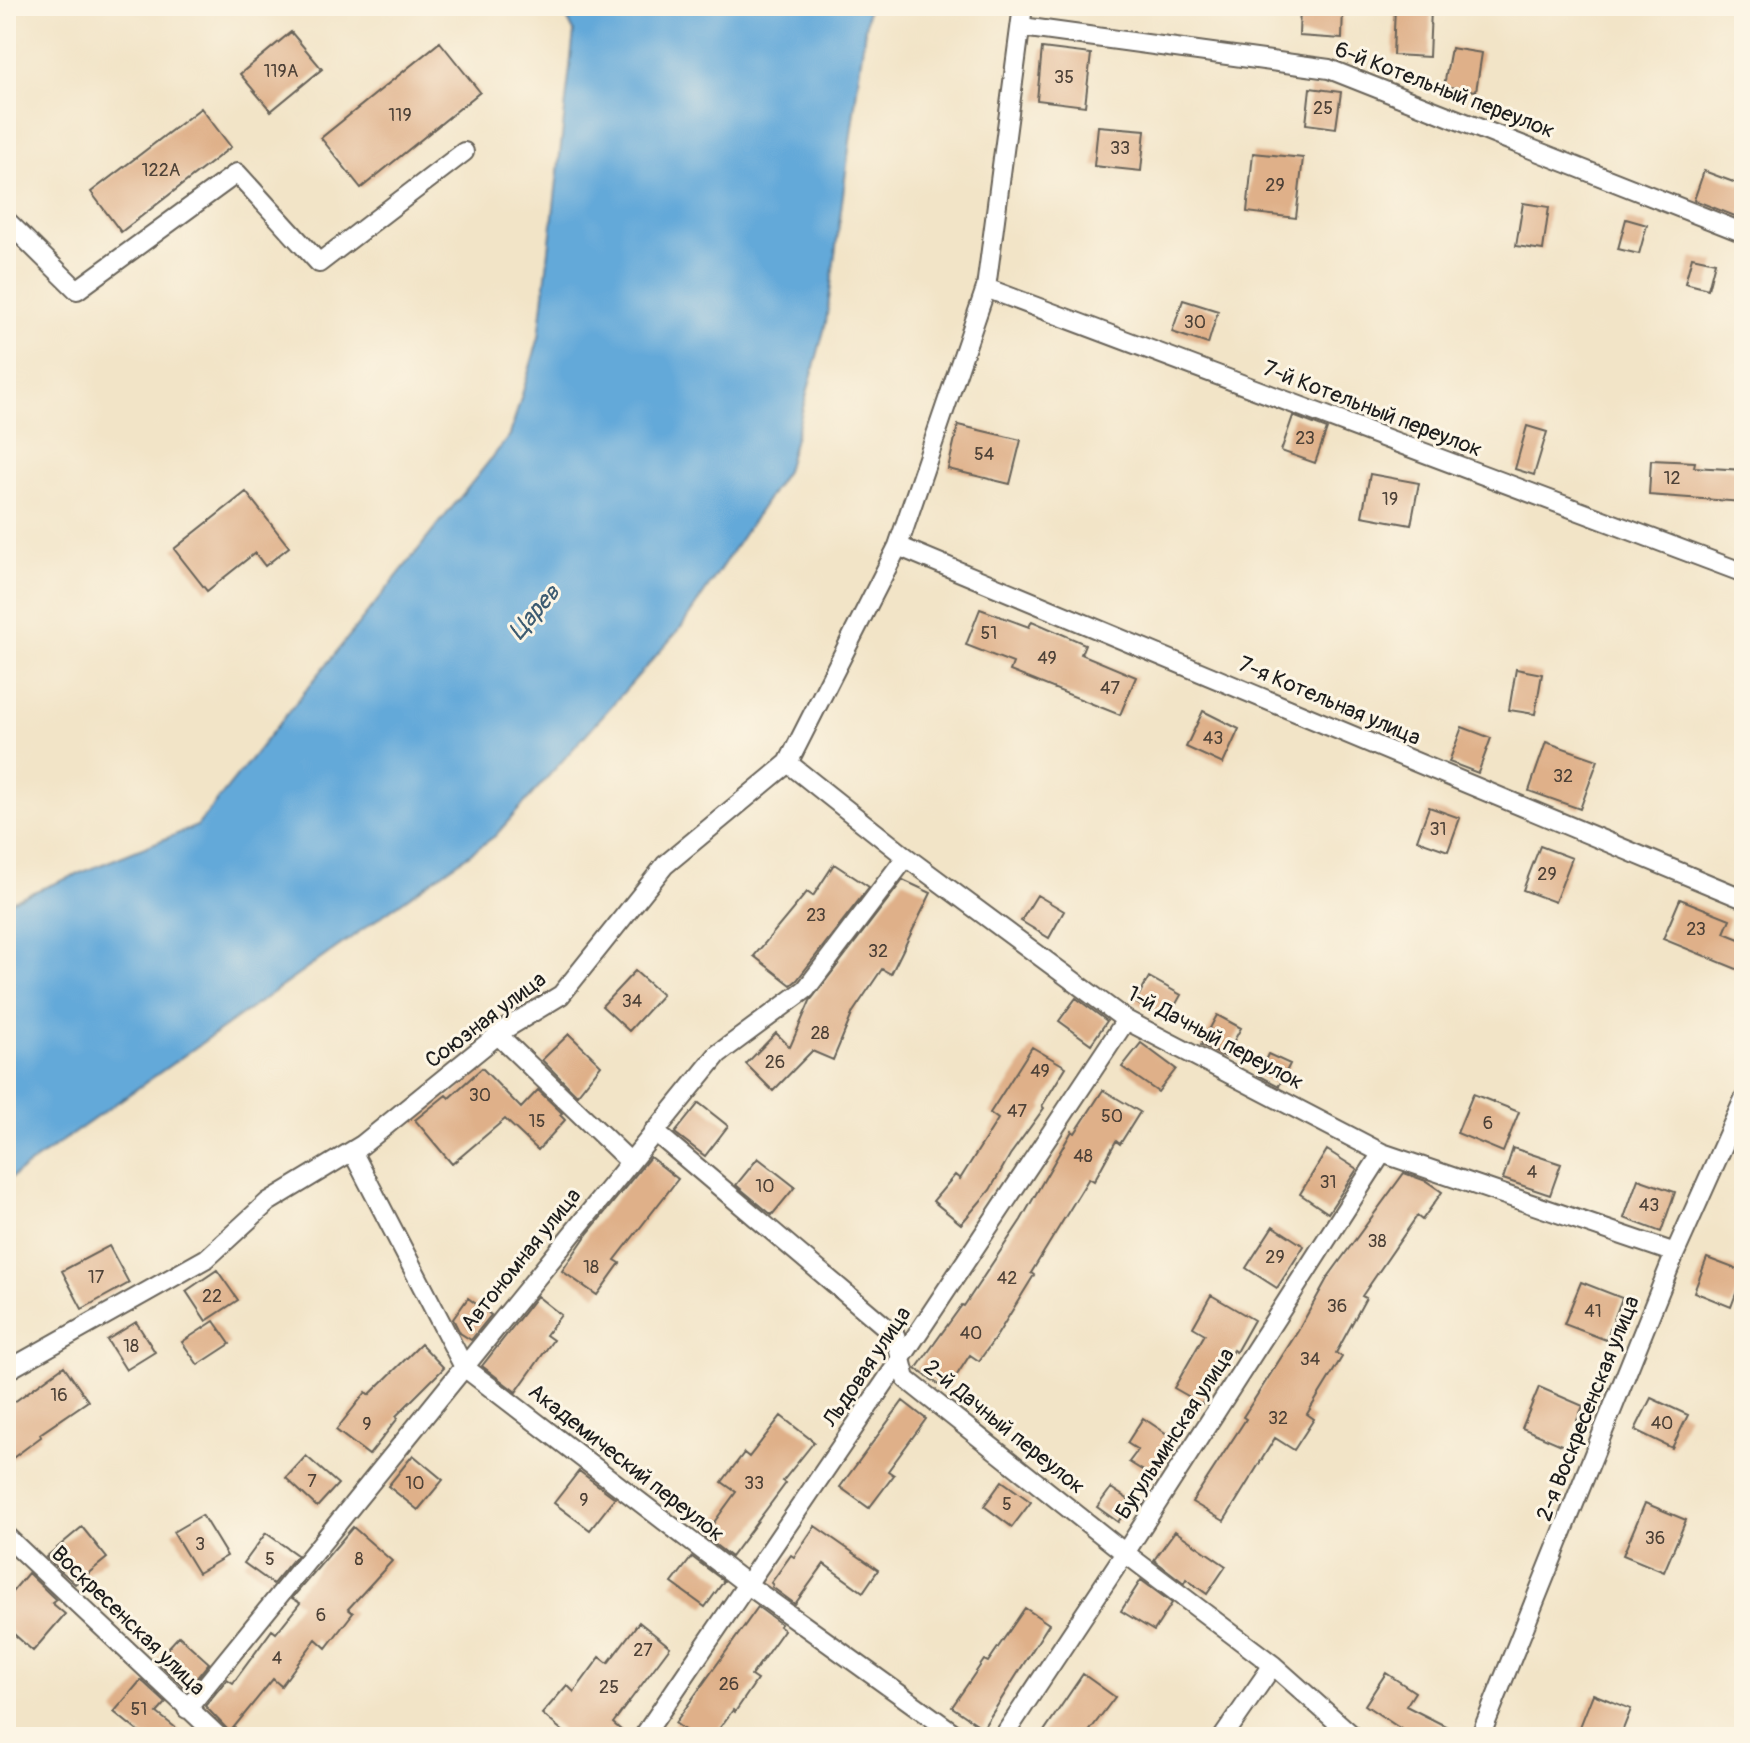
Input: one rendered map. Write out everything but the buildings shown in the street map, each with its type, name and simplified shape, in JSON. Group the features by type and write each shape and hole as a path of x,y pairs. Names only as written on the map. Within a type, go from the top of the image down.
{"street":[{"name":"Союзная улица","path":"6,1371 207,1258 268,1202 352,1151 498,1035 561,995 665,865 788,763 898,546 986,288 1023,6"},
{"name":"6-й Котельный переулок","path":"1022,27 1329,69 1744,233"},
{"path":"6,220 77,290 237,173 319,263 464,152"},
{"name":"7-й Котельный переулок","path":"986,288 1744,573"},
{"name":"7-я Котельная улица","path":"898,546 1744,899"},
{"name":"1-й Дачный переулок","path":"788,763 906,857 1126,1020 1382,1153 1675,1253"},
{"name":"Автономная улица","path":"187,1709 718,1054 806,989 906,857"},
{"name":"Льдовая улица","path":"643,1737 900,1360 1126,1020"},
{"path":"498,1035 629,1161"},
{"name":"2-я Воскресенская улица","path":"1480,1737 1675,1253 1744,1099"},
{"name":"2-й Дачный переулок","path":"654,1131 895,1335 906,1379 1125,1553 1273,1665 1354,1737"},
{"name":"Академический переулок","path":"352,1151 464,1367 748,1585 959,1737"},
{"name":"Бугульминская улица","path":"1003,1737 1382,1153"},
{"name":"Воскресенская улица","path":"6,1536 219,1737"},
{"path":"1223,1737 1273,1665"}],"water":[{"name":"Царев","path":"561,6 868,6 826,323 786,471 680,629 495,836 6,1181 6,903 197,826 510,435 539,337 574,32"}]}
